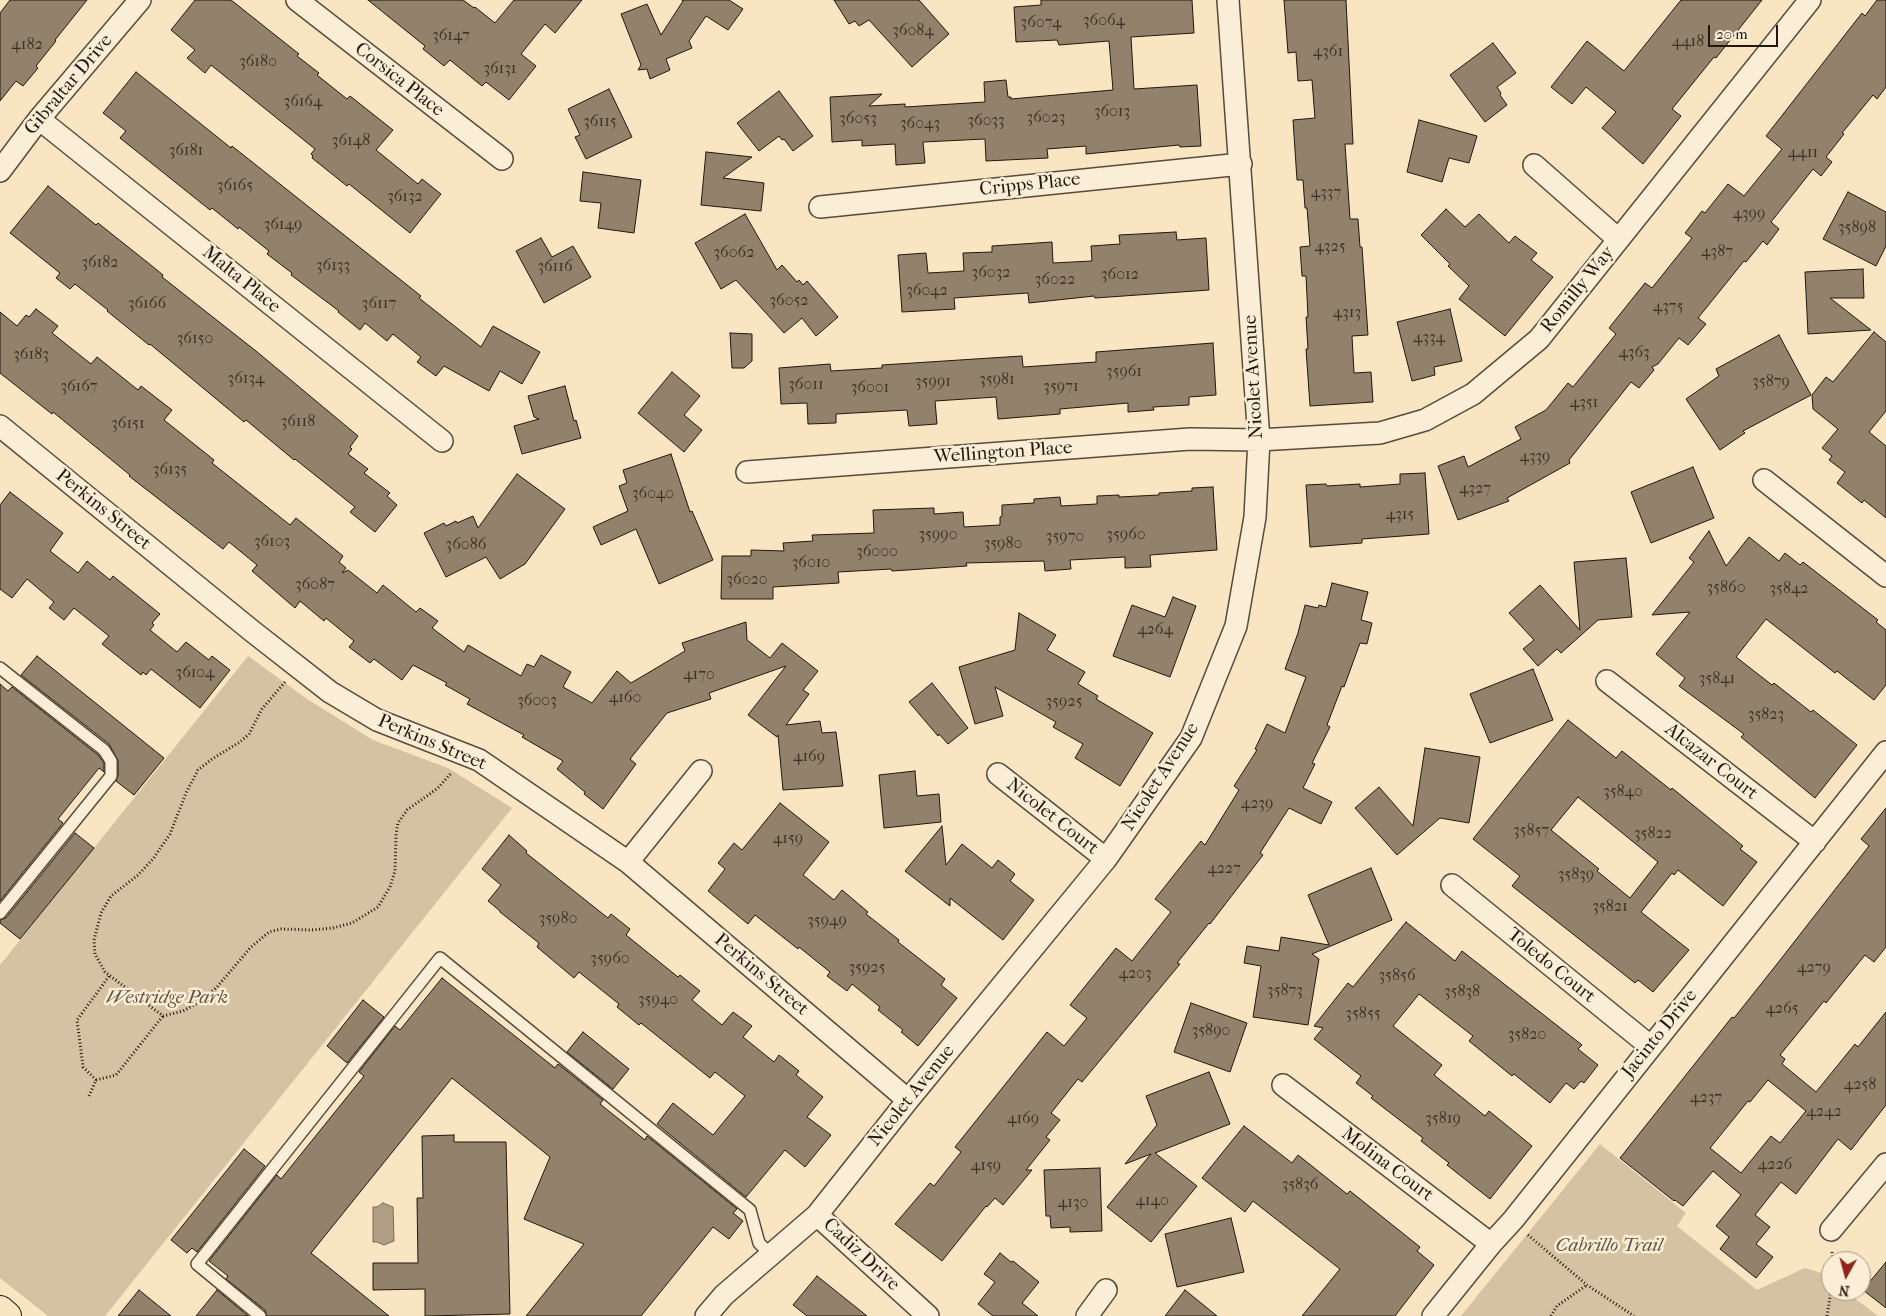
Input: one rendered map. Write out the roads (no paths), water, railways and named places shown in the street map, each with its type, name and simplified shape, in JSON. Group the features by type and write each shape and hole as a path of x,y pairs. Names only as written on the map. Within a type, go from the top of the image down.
{"main road":[{"path":"0,1310 7,1316"}],"street":[{"name":"Gibraltar Drive","path":"0,171 39,119 140,0"},
{"name":"Corsica Place","path":"297,0 502,159"},
{"name":"Nicolet Avenue","path":"706,1316 724,1295 817,1215 908,1100 1106,859 1191,738 1236,626 1255,517 1259,440 1228,0"},
{"name":"Romilly Way","path":"1259,440 1380,433 1424,420 1473,394 1539,339 1810,0"},
{"name":"Malta Place","path":"39,119 442,441"},
{"name":"Cripps Place","path":"820,207 1240,164"},
{"path":"1534,165 1618,239"},
{"name":"Perkins Street","path":"0,426 330,692 377,720 479,760 628,862 908,1100"},
{"name":"Wellington Place","path":"747,472 1190,439 1259,440"},
{"path":"1764,480 1886,576"},
{"name":"Alcazar Court","path":"1607,681 1815,842"},
{"name":"Jacinto Drive","path":"1433,1316 1491,1244 1513,1220 1886,752"},
{"path":"628,862 701,771"},
{"name":"Nicolet Court","path":"998,774 1106,859"},
{"name":"Toledo Court","path":"1452,885 1650,1046"},
{"name":"Molina Court","path":"1283,1085 1491,1244"},
{"path":"1831,1230 1886,1164"},
{"name":"Cadiz Drive","path":"817,1215 926,1315"},
{"path":"1087,1316 1106,1290"}],"lane":[{"path":"0,668 104,750 111,761 111,776 0,913"},
{"path":"260,1316 197,1264 440,958 750,1210 759,1243 771,1255"}],"park label":[{"name":"Westridge Park","path":"167,998"},
{"name":"Cabrillo Trail","path":"1609,1246"}]}
